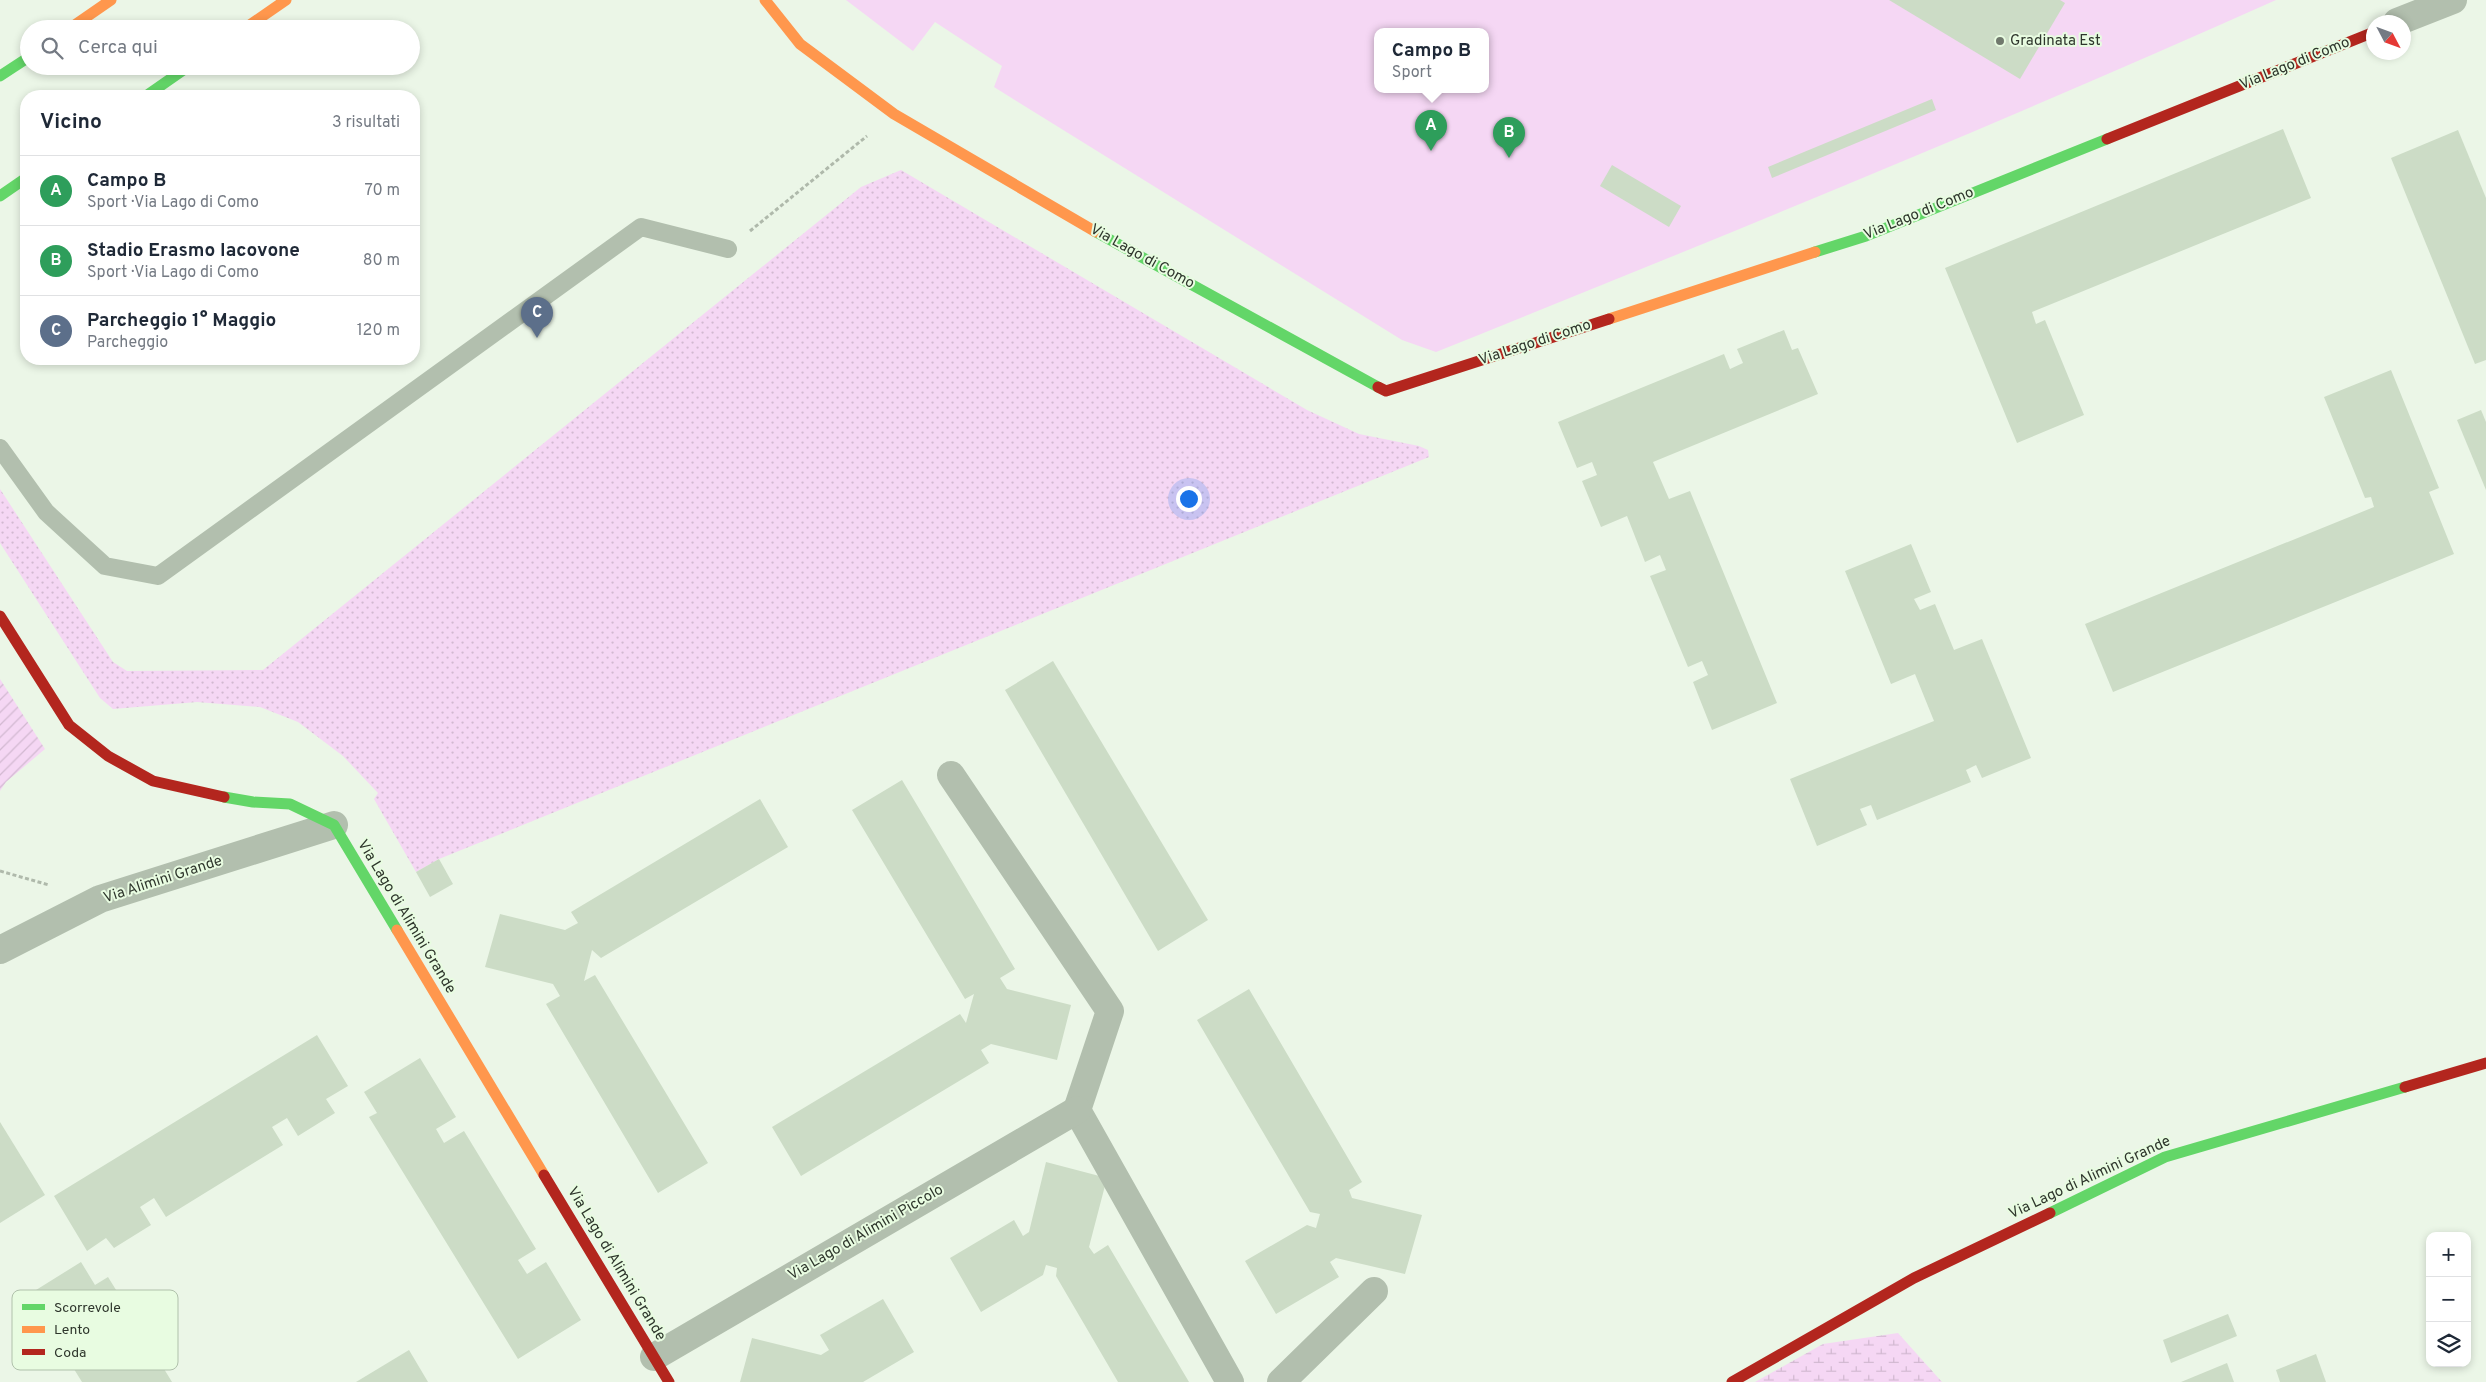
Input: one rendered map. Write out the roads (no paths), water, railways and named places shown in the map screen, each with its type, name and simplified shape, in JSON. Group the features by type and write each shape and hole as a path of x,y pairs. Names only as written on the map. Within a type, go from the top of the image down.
{"street":[{"path":"82,20 111,0"},
{"path":"257,20 286,0"},
{"name":"Via Lago di Como","path":"765,0 800,44 894,114 1122,246 1386,392 1866,236 2366,35"},
{"path":"2411,16 2453,0"},
{"path":"0,76 20,62"},
{"path":"155,90 176,75"},
{"path":"0,196 20,182"},
{"path":"0,616 69,725 108,756 153,781 200,793 253,802 290,804 334,826"},
{"path":"952,775 1110,1011 1077,1110 1230,1382"},
{"name":"Via Alimini Grande","path":"0,950 100,899 334,826"},
{"name":"Via Lago di Alimini Grande","path":"334,826 669,1382"},
{"name":"Via Lago di Alimini Grande","path":"1732,1382 1914,1278 2165,1157 2486,1063"},
{"name":"Via Lago di Alimini Piccolo","path":"654,1357 1077,1110"},
{"path":"1281,1382 1374,1291"}],"lane":[{"path":"0,448 46,512 105,566 158,576 641,227 728,249"}],"place":[{"name":"Gradinata Est","path":"2000,41"},
{"name":"Campo B","path":"1431,151"},
{"name":"Stadio Erasmo Iacovone","path":"1509,158"},
{"name":"Parcheggio 1° Maggio","path":"537,338"}]}
